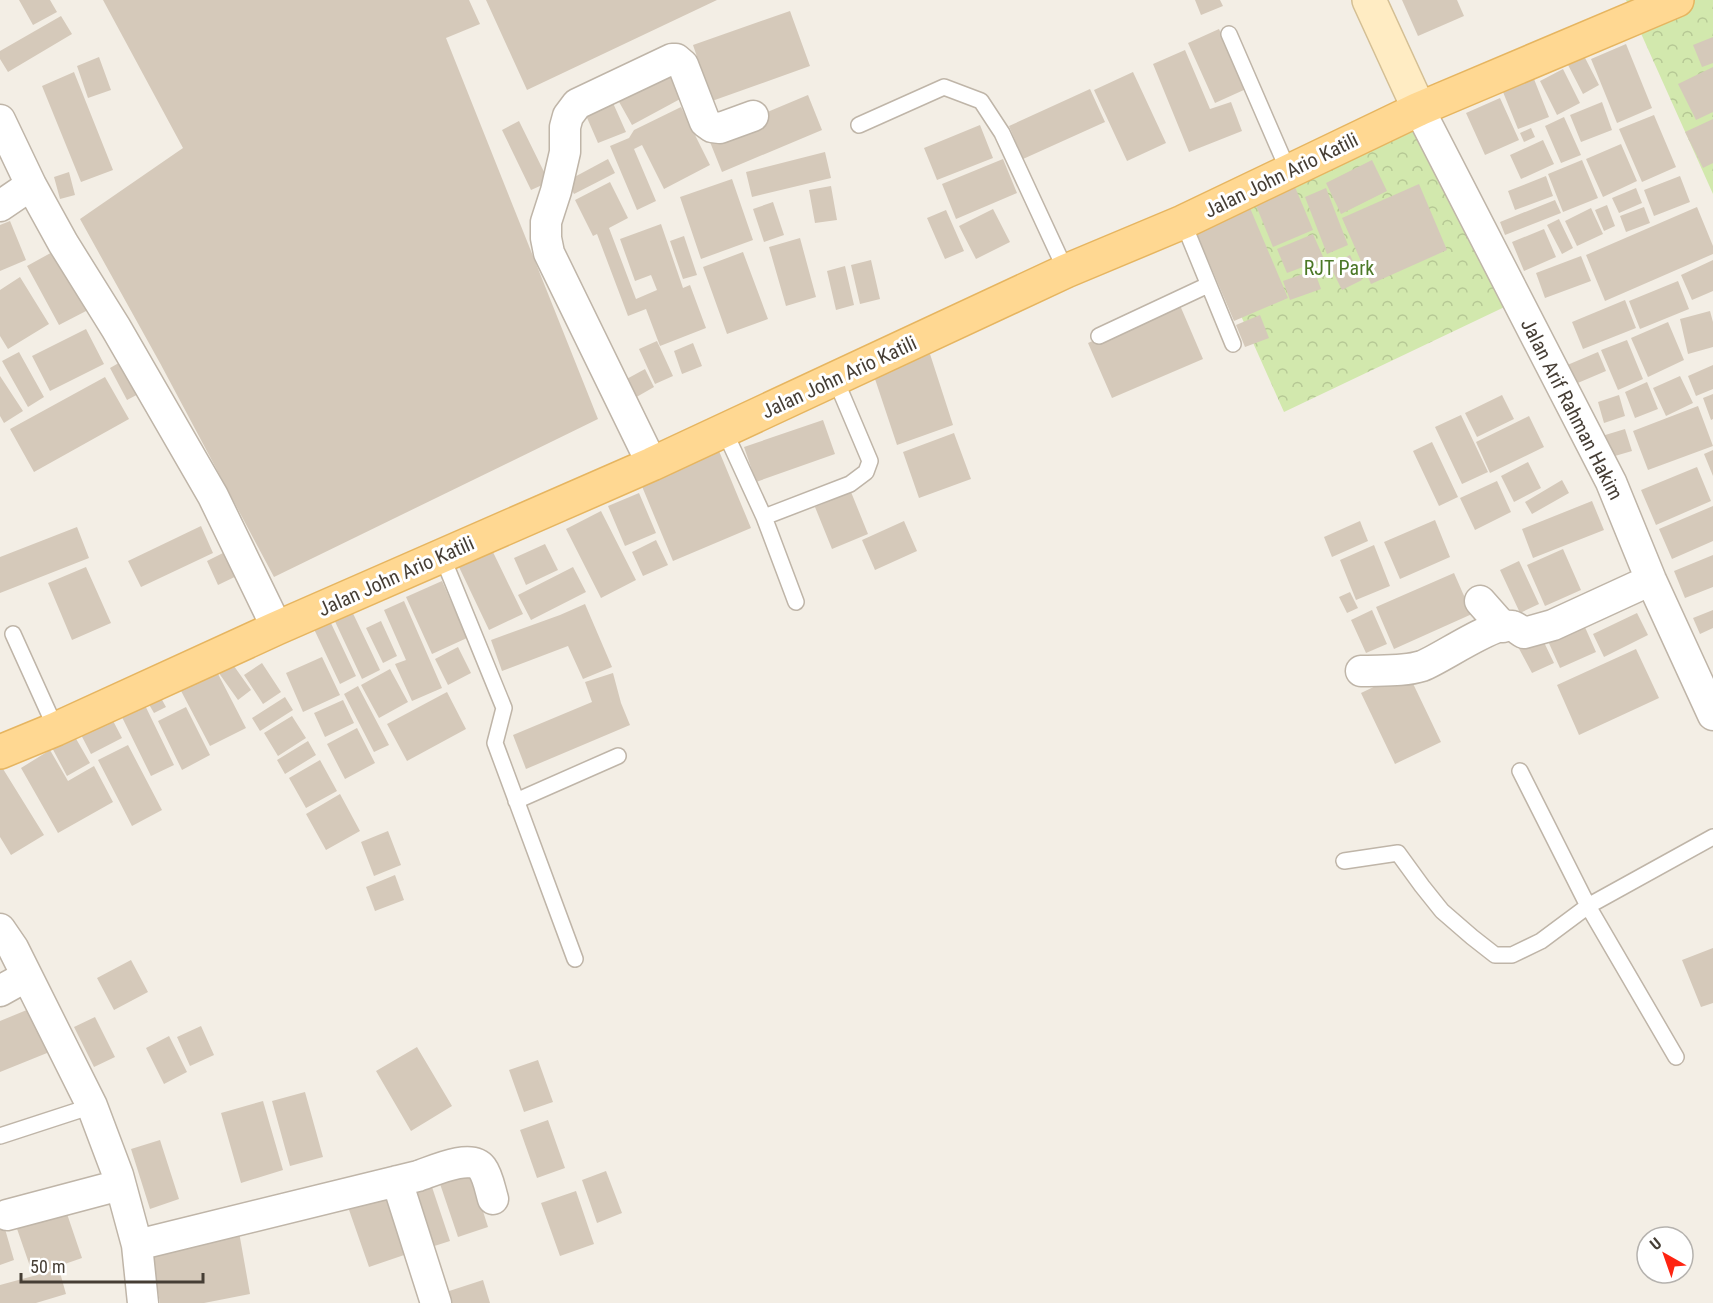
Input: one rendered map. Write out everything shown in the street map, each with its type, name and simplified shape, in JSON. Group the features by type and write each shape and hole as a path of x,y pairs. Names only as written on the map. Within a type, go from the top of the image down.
{"main road":[{"path":"1369,0 1419,109"},
{"name":"Jalan John Ario Katili","path":"0,752 652,464 1066,271 1183,222 1419,109 1677,0"}],"street":[{"path":"652,464 549,253 546,222 565,152 565,127 568,116 577,104 672,59 676,59 683,65 705,122 712,127 720,128 753,116"},
{"name":"Jalan Arif Rahman Hakim","path":"1419,109 1611,482 1651,580 1713,715"},
{"path":"0,120 31,185 63,243 116,327 213,496 278,628"},
{"path":"0,206 31,185"},
{"path":"1361,671 1406,669 1423,665 1490,630 1512,626 1524,633 1553,625 1651,580"},
{"path":"1480,601 1503,627"},
{"path":"0,929 13,948 92,1106 120,1185 137,1245 143,1303"},
{"path":"0,991 27,976"},
{"path":"137,1245 418,1176 459,1162 476,1162 481,1167 486,1174 493,1199"},
{"path":"397,1181 436,1303"},
{"path":"7,1215 120,1185"}],"lane":[{"path":"1229,34 1288,170"},
{"path":"859,125 944,87 981,101 1002,133 1066,271"},
{"path":"1183,222 1233,344"},
{"path":"1099,336 1208,285"},
{"path":"764,517 850,484 866,472 870,461 837,383 831,380"},
{"path":"724,430 764,517 796,602"},
{"path":"442,556 504,708 495,743 575,959"},
{"path":"13,634 56,729"},
{"path":"516,801 618,756"},
{"path":"1520,771 1588,906 1676,1057"},
{"path":"1344,861 1398,853 1442,911 1495,955 1512,955 1541,941 1588,906 1713,837"},
{"path":"0,1136 92,1106"}],"green space":[{"path":"1626,0 1713,0 1713,194"},
{"name":"RJT Park","path":"1422,116 1515,302 1284,412 1196,215"}],"building":[{"path":"19,0 50,0 57,12 33,25"},
{"path":"103,0 469,0 480,24 446,38 598,419 274,577 80,219 183,148"},
{"path":"486,0 717,0 527,90"},
{"path":"1195,0 1220,0 1223,6 1201,15"},
{"path":"1402,0 1457,0 1464,16 1418,36"},
{"path":"790,11 810,66 712,101 693,45"},
{"path":"61,16 72,34 8,72 0,59 0,51"},
{"path":"1219,29 1246,89 1215,103 1188,43"},
{"path":"1713,37 1713,63 1702,67 1693,45"},
{"path":"1626,44 1652,108 1617,123 1591,59"},
{"path":"1185,50 1210,109 1231,102 1242,131 1189,152 1153,64"},
{"path":"1582,52 1599,85 1583,94 1566,61"},
{"path":"99,57 111,90 88,98 77,66"},
{"path":"665,64 682,98 632,125 618,100 613,103 626,132 598,143 581,104"},
{"path":"1713,67 1713,112 1696,120 1678,84"},
{"path":"1563,69 1580,103 1557,115 1540,81"},
{"path":"74,72 113,170 81,182 42,86"},
{"path":"1133,72 1166,143 1127,161 1094,90"},
{"path":"1534,79 1549,117 1518,129 1503,92"},
{"path":"1090,89 1105,122 1023,159 1009,126"},
{"path":"808,95 822,130 722,172 708,137"},
{"path":"1500,98 1519,140 1485,155 1466,113"},
{"path":"1602,102 1612,130 1581,142 1570,115"},
{"path":"681,107 710,165 664,189 642,145 634,149 656,201 637,210 610,146 629,138 634,130"},
{"path":"1654,115 1676,167 1642,182 1619,129"},
{"path":"1564,117 1581,155 1561,163 1545,126"},
{"path":"1713,119 1713,163 1703,168 1685,132"},
{"path":"519,121 549,182 531,190 502,130"},
{"path":"980,125 993,158 937,180 924,148"},
{"path":"1531,128 1535,137 1524,142 1520,133"},
{"path":"1543,140 1554,164 1521,179 1510,155"},
{"path":"1621,144 1637,181 1603,197 1586,159"},
{"path":"825,152 831,178 752,197 746,172"},
{"path":"608,159 615,173 574,194 567,181"},
{"path":"1003,159 1017,193 956,219 942,184"},
{"path":"1372,160 1387,191 1341,214 1326,183"},
{"path":"1582,160 1598,198 1563,212 1548,174"},
{"path":"69,172 75,195 60,199 54,177"},
{"path":"1546,176 1553,196 1515,210 1508,191"},
{"path":"1680,176 1690,202 1654,216 1644,190"},
{"path":"732,179 753,240 701,259 680,197"},
{"path":"610,182 628,218 609,228 636,299 657,290 651,275 635,281 620,239 661,224 683,288 690,285 706,328 660,346 646,309 628,316 597,234 593,236 575,200"},
{"path":"1419,184 1447,250 1371,284 1342,218"},
{"path":"831,186 837,220 815,223 809,190"},
{"path":"1295,187 1313,230 1273,247 1255,203"},
{"path":"1326,188 1348,245 1327,254 1305,197"},
{"path":"1636,188 1642,203 1619,213 1612,198"},
{"path":"1555,200 1561,213 1505,235 1500,222"},
{"path":"773,202 784,235 764,242 753,209"},
{"path":"1607,205 1615,226 1604,231 1595,210"},
{"path":"1644,207 1650,223 1626,232 1620,216"},
{"path":"1697,207 1713,246 1713,254 1605,301 1586,255"},
{"path":"1250,208 1288,298 1234,321 1196,232"},
{"path":"1591,208 1603,234 1577,246 1565,221"},
{"path":"993,209 1010,242 976,259 959,226"},
{"path":"946,210 964,251 945,259 927,218"},
{"path":"1559,219 1573,248 1562,254 1547,225"},
{"path":"10,221 26,260 0,271 0,225"},
{"path":"1544,229 1556,257 1524,271 1512,242"},
{"path":"1313,234 1324,259 1287,273 1277,249"},
{"path":"684,236 697,275 683,279 670,241"},
{"path":"800,238 816,297 786,306 769,247"},
{"path":"56,250 88,310 59,325 27,266"},
{"path":"743,252 768,319 727,334 703,267"},
{"path":"1350,255 1362,280 1342,290 1330,266"},
{"path":"1581,256 1591,281 1545,298 1536,273"},
{"path":"871,260 880,299 860,304 851,265"},
{"path":"1713,260 1713,291 1692,300 1681,275"},
{"path":"845,266 854,305 836,310 827,271"},
{"path":"1314,270 1321,289 1290,300 1283,281"},
{"path":"20,277 49,324 8,349 0,336 0,290"},
{"path":"1678,281 1689,309 1640,329 1629,301"},
{"path":"1625,300 1636,328 1583,349 1572,322"},
{"path":"1179,303 1203,359 1112,398 1088,343"},
{"path":"1710,311 1713,322 1713,347 1688,354 1680,319"},
{"path":"1260,315 1269,338 1245,347 1236,325"},
{"path":"1668,322 1684,360 1648,377 1631,338"},
{"path":"86,329 104,364 50,391 32,356"},
{"path":"1627,340 1643,379 1618,390 1601,350"},
{"path":"657,341 673,376 655,384 639,349"},
{"path":"693,343 702,366 682,374 674,351"},
{"path":"19,352 44,397 28,407 2,361"},
{"path":"1598,352 1606,371 1573,385 1565,366"},
{"path":"930,354 953,425 897,445 873,373"},
{"path":"131,356 148,389 127,400 110,368"},
{"path":"1713,365 1713,389 1696,396 1688,376"},
{"path":"645,369 654,387 633,399 623,381"},
{"path":"0,376 23,411 4,423 0,416"},
{"path":"1680,376 1693,403 1666,416 1653,388"},
{"path":"105,377 129,419 34,472 10,429"},
{"path":"1647,382 1658,409 1635,418 1625,392"},
{"path":"1713,394 1713,419 1711,420 1703,398"},
{"path":"1502,395 1514,419 1477,437 1465,413"},
{"path":"1619,395 1625,416 1604,423 1598,402"},
{"path":"1698,406 1713,446 1648,470 1633,431"},
{"path":"1461,415 1488,472 1462,484 1435,427"},
{"path":"1529,416 1544,447 1490,473 1476,442"},
{"path":"823,420 835,454 756,482 744,447"},
{"path":"1625,429 1632,451 1608,458 1602,436"},
{"path":"954,433 971,479 919,498 903,452"},
{"path":"1432,442 1458,497 1439,506 1413,451"},
{"path":"1713,450 1713,476 1704,454"},
{"path":"719,451 751,528 673,561 641,484"},
{"path":"1528,462 1541,488 1514,502 1501,476"},
{"path":"1697,467 1711,501 1656,525 1641,490"},
{"path":"1562,480 1569,493 1532,514 1525,502"},
{"path":"1497,481 1511,512 1475,530 1460,498"},
{"path":"851,492 868,534 832,549 815,507"},
{"path":"639,493 656,533 625,546 608,506"},
{"path":"1592,501 1604,530 1533,558 1522,529"},
{"path":"1713,506 1713,541 1672,559 1659,529"},
{"path":"601,511 636,580 601,598 566,529"},
{"path":"1435,520 1450,557 1400,579 1384,542"},
{"path":"904,521 917,551 875,570 862,540"},
{"path":"1360,521 1368,541 1332,557 1324,537"},
{"path":"201,526 213,553 141,587 128,561"},
{"path":"77,527 89,558 0,593 0,557"},
{"path":"656,540 668,565 643,576 632,552"},
{"path":"545,544 558,570 526,585 514,558"},
{"path":"1374,545 1390,586 1356,600 1340,560"},
{"path":"233,548 245,572 218,585 207,561"},
{"path":"1563,549 1581,590 1545,606 1527,565"},
{"path":"492,550 523,614 489,630 459,567"},
{"path":"1713,555 1713,587 1685,598 1674,571"},
{"path":"1519,561 1539,604 1520,613 1500,570"},
{"path":"86,567 111,623 72,640 48,583"},
{"path":"573,567 586,592 531,620 518,595"},
{"path":"1454,573 1472,614 1394,649 1376,607"},
{"path":"442,581 467,638 432,654 406,597"},
{"path":"1350,592 1358,608 1347,613 1339,597"},
{"path":"404,601 442,688 412,701 395,664 406,660 384,610"},
{"path":"585,604 612,667 583,679 568,646 502,671 491,640"},
{"path":"349,605 380,670 362,679 331,613"},
{"path":"1372,610 1387,644 1366,653 1351,620"},
{"path":"1713,610 1713,628 1700,634 1693,618"},
{"path":"1637,613 1648,635 1604,657 1593,634"},
{"path":"1580,616 1596,652 1560,668 1544,632"},
{"path":"329,619 356,676 340,684 313,627"},
{"path":"381,621 397,656 383,663 366,628"},
{"path":"1540,634 1554,663 1532,673 1516,643"},
{"path":"458,647 471,673 448,685 435,659"},
{"path":"1636,649 1659,698 1579,735 1557,685"},
{"path":"322,657 340,695 303,712 286,673"},
{"path":"229,659 251,690 238,700 216,669"},
{"path":"262,663 281,692 263,704 244,675"},
{"path":"390,669 408,702 379,718 361,685"},
{"path":"216,670 246,728 210,746 180,689"},
{"path":"1407,671 1441,742 1395,764 1361,693"},
{"path":"613,673 630,725 526,769 513,735 592,702 585,682"},
{"path":"358,686 389,745 374,752 344,694"},
{"path":"156,689 166,707 154,713 144,696"},
{"path":"447,692 466,729 407,761 387,724"},
{"path":"140,695 174,765 151,776 117,707"},
{"path":"285,697 293,710 260,731 252,718"},
{"path":"343,700 354,723 325,737 314,713"},
{"path":"186,707 210,755 182,770 158,721"},
{"path":"109,713 122,738 91,754 78,729"},
{"path":"292,716 306,738 278,756 264,733"},
{"path":"357,728 375,763 345,779 327,744"},
{"path":"71,730 90,763 67,776 49,742"},
{"path":"308,741 316,755 285,774 277,760"},
{"path":"128,745 162,810 132,826 98,760"},
{"path":"50,750 68,781 94,766 113,802 58,833 21,768"},
{"path":"320,760 337,791 306,808 289,778"},
{"path":"0,764 44,835 11,855 0,837"},
{"path":"340,794 360,831 326,850 306,814"},
{"path":"388,831 401,865 374,876 361,842"},
{"path":"395,875 404,900 375,911 366,887"},
{"path":"1713,948 1713,1003 1701,1007 1682,960"},
{"path":"131,960 148,992 114,1010 97,978"},
{"path":"34,1007 52,1051 0,1072 0,1021"},
{"path":"95,1017 115,1057 94,1067 74,1027"},
{"path":"201,1026 214,1055 190,1066 177,1037"},
{"path":"169,1036 187,1072 164,1084 146,1048"},
{"path":"417,1047 452,1106 411,1131 376,1071"},
{"path":"538,1060 553,1102 524,1112 509,1070"},
{"path":"305,1092 323,1157 290,1166 272,1101"},
{"path":"263,1101 283,1170 241,1183 221,1113"},
{"path":"548,1120 565,1168 537,1178 520,1130"},
{"path":"160,1140 179,1199 150,1209 131,1149"},
{"path":"468,1164 488,1227 458,1237 437,1175"},
{"path":"606,1171 622,1213 597,1223 582,1180"},
{"path":"429,1178 450,1241 425,1249 404,1186"},
{"path":"576,1191 594,1244 560,1256 541,1203"},
{"path":"389,1192 410,1253 369,1267 348,1207"},
{"path":"64,1205 82,1258 33,1275 15,1223"},
{"path":"5,1229 14,1260 0,1265 0,1230"},
{"path":"239,1232 250,1294 204,1303 160,1303 150,1249"},
{"path":"59,1269 66,1294 36,1303 0,1303 0,1285"},
{"path":"483,1280 490,1303 446,1303 443,1293"}]}
